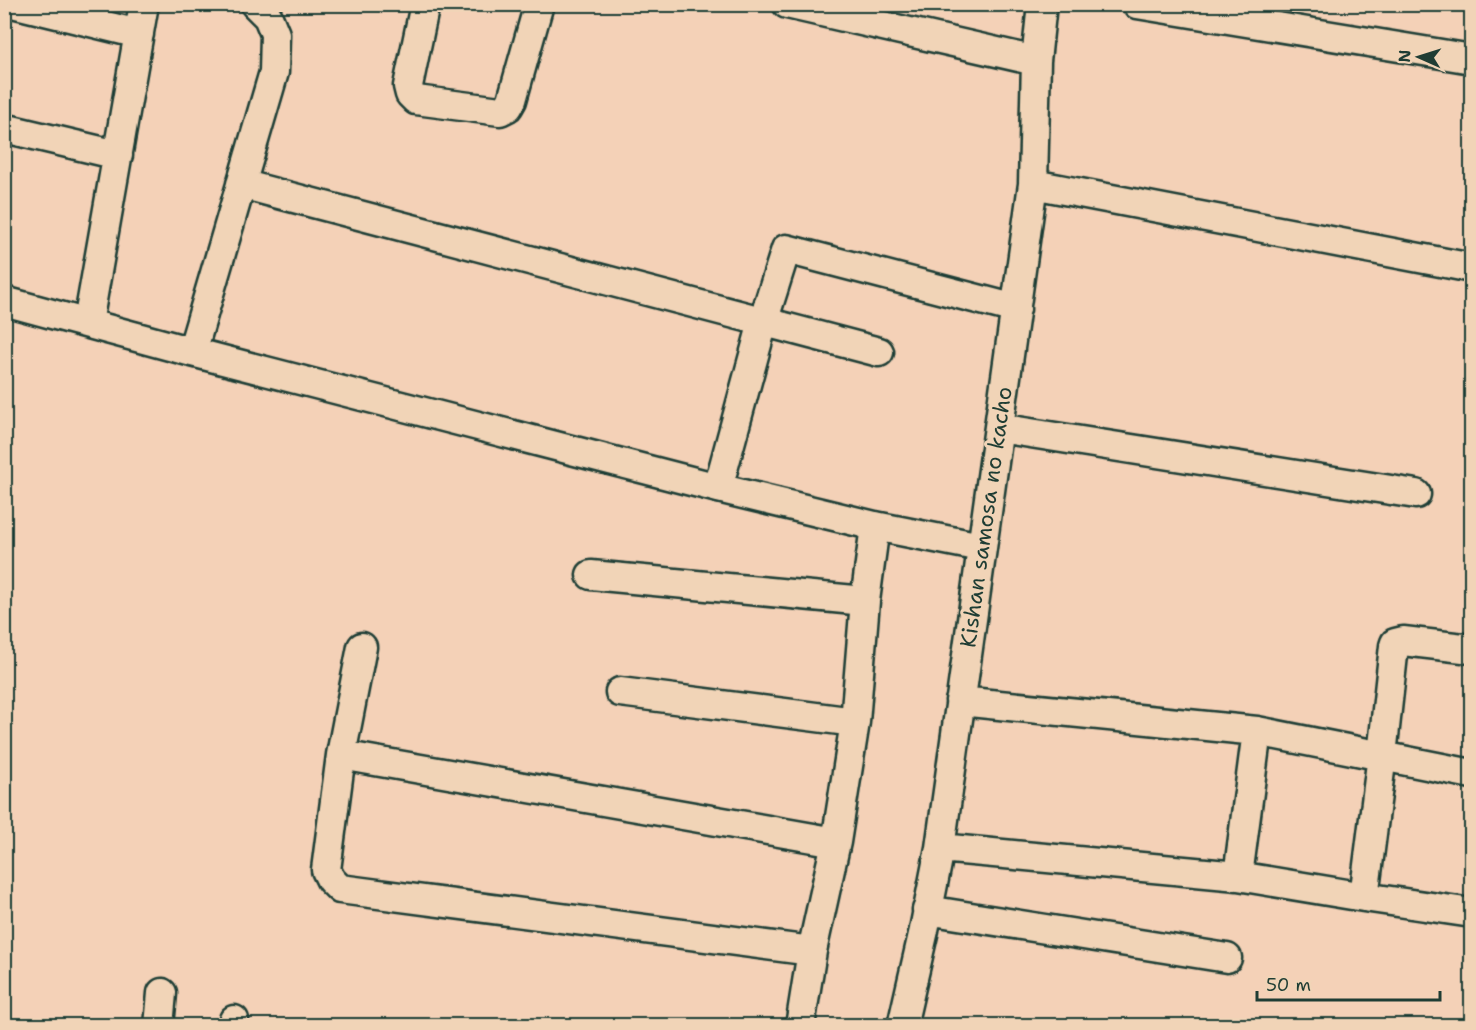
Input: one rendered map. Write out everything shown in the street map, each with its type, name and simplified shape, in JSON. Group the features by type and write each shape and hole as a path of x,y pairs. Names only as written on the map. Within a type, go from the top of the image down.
{"street":[{"path":"16,4 139,34"},
{"path":"88,323 144,4"},
{"path":"192,352 274,72 275,34 268,17 255,4"},
{"path":"425,4 408,86 410,94 416,100 500,111 508,107 513,100 539,4"},
{"name":"Kishan samosa no kacho","path":"902,1026 940,848 1016,309 1033,184 1036,61 1042,4"},
{"path":"1137,4 1472,59"},
{"path":"798,6 1036,61"},
{"path":"4,128 118,155"},
{"path":"241,184 879,352"},
{"path":"1033,184 1472,268"},
{"path":"718,488 763,322 786,249 1016,309"},
{"path":"4,301 718,488 875,526 981,547"},
{"path":"999,428 1416,494"},
{"path":"800,1026 812,951 836,842 855,722 875,526"},
{"path":"591,575 866,601"},
{"path":"1364,897 1395,643 1403,641 1472,649"},
{"path":"362,647 341,755 326,870 340,889 812,951"},
{"path":"620,692 855,722"},
{"path":"960,701 1257,731 1472,774"},
{"path":"1238,876 1257,731"},
{"path":"341,755 836,842"},
{"path":"940,848 1238,876 1472,913"},
{"path":"927,910 1227,958"},
{"path":"159,1026 162,993"}]}
